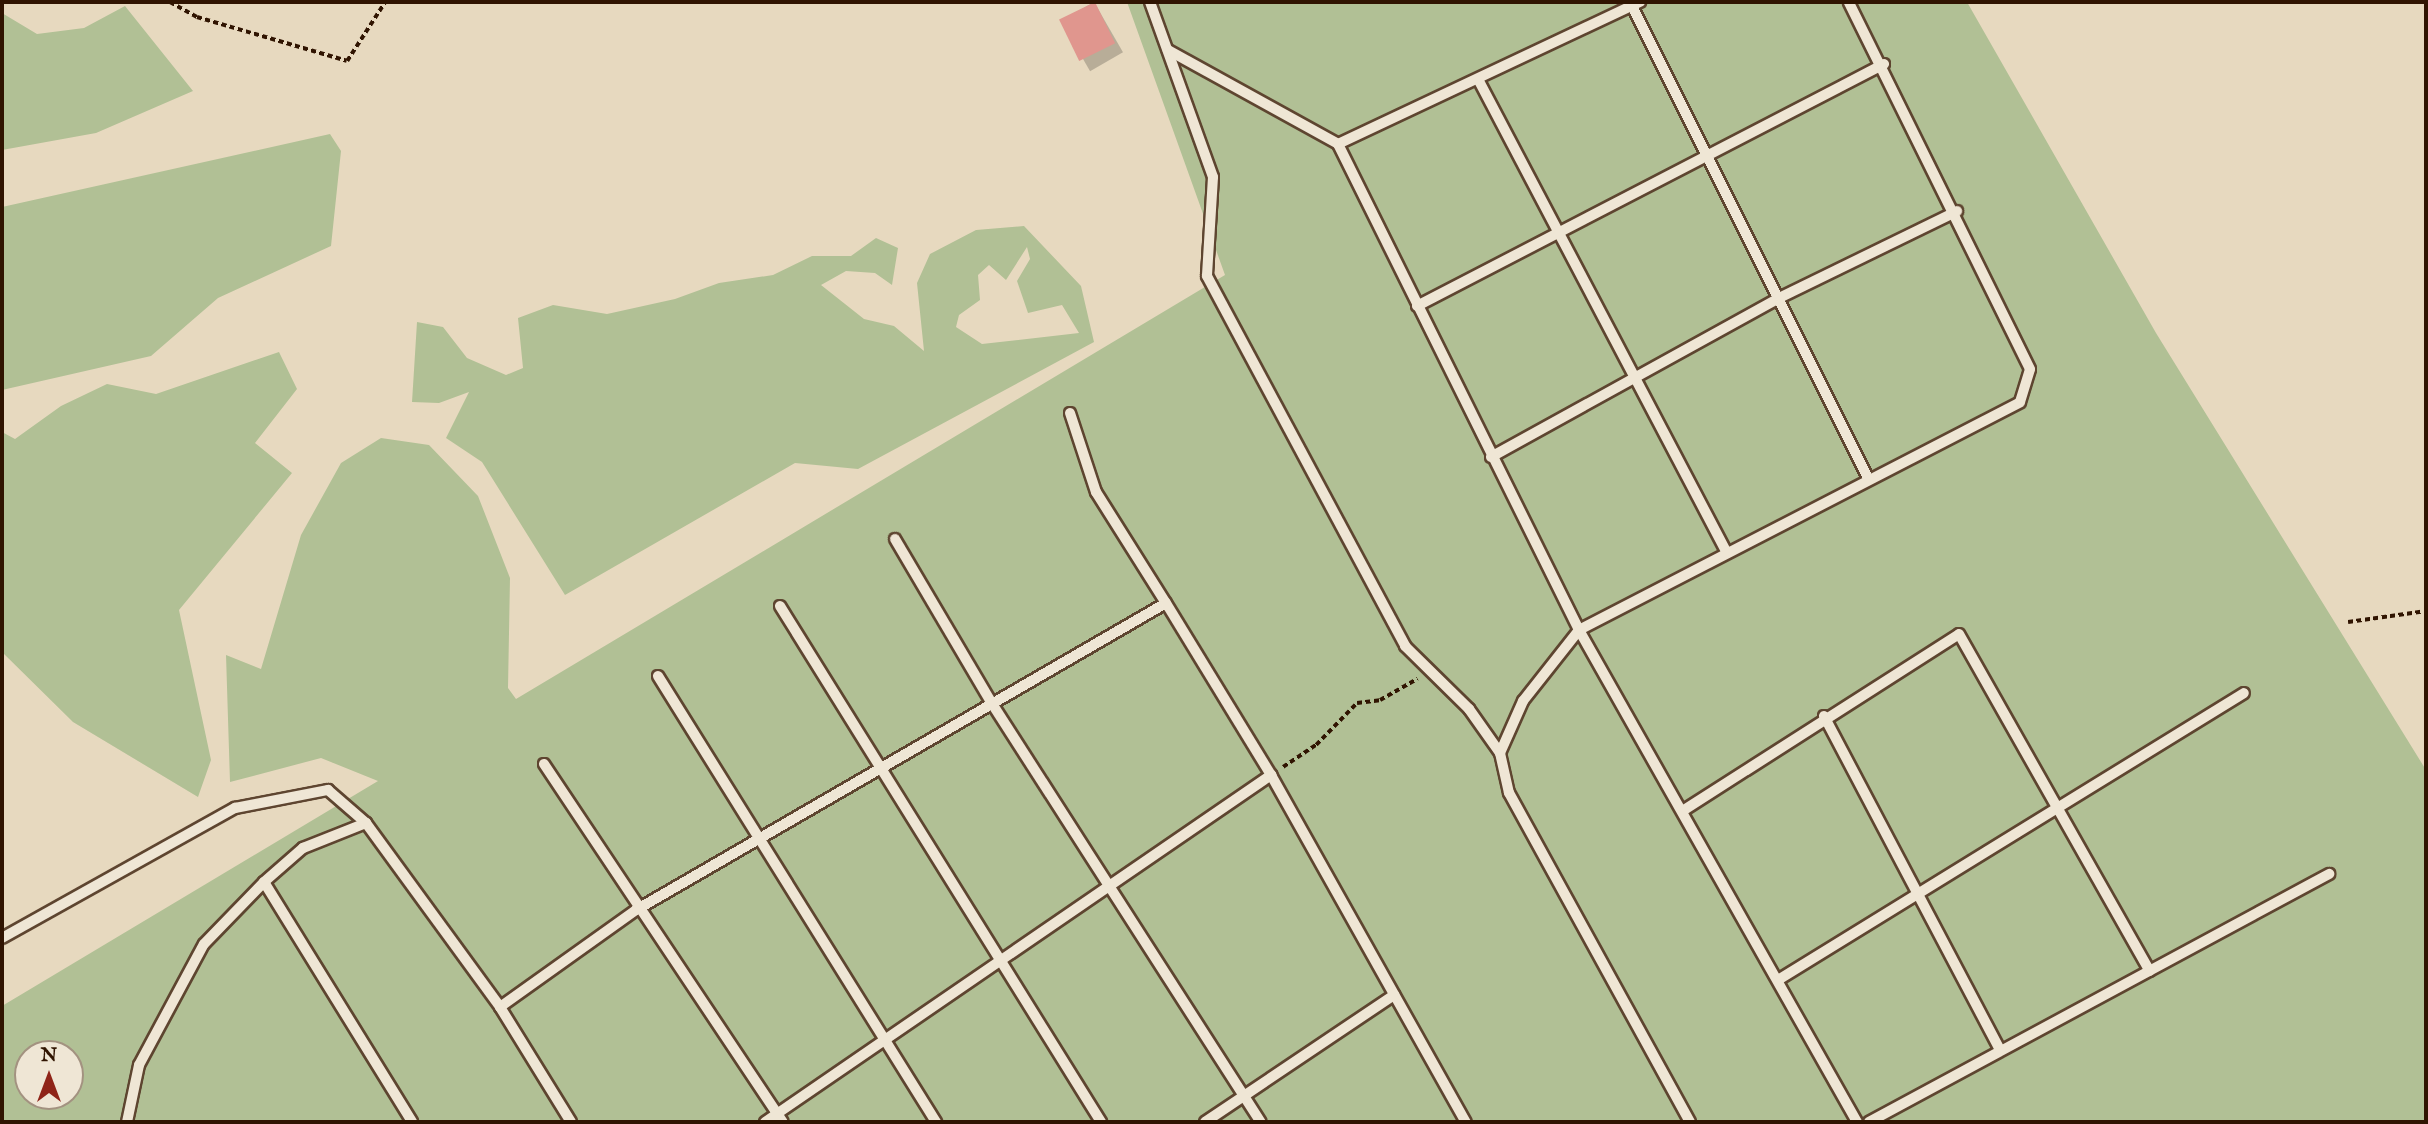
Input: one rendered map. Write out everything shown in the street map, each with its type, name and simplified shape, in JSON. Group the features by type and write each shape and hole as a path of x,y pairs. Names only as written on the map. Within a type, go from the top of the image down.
{"lane":[{"path":"1150,2 1213,177 1207,276 1405,646 1469,709 1500,753 1508,793 1690,1122"},
{"path":"1500,753 1522,701 1579,630 2020,402 2030,369 1957,211 1884,64 1849,2"},
{"path":"1338,144 1479,81 1636,4 1706,156 1781,297 1869,480"},
{"path":"1168,50 1338,144 1579,630 1684,810 1857,1122"},
{"path":"1417,306 1884,64"},
{"path":"1479,81 1631,376 1727,553"},
{"path":"1491,457 1631,376 1781,297 1957,211"},
{"path":"1070,413 1096,492 1271,775 1466,1122"},
{"path":"895,539 991,702 1261,1122"},
{"path":"500,1007 636,910 879,766 1166,603"},
{"path":"780,606 1000,964 1101,1122"},
{"path":"1684,810 1824,716 1959,634 2150,971"},
{"path":"658,676 761,836 936,1122"},
{"path":"1778,980 1917,892 2060,809 2244,693"},
{"path":"1824,716 2000,1050"},
{"path":"544,764 636,910 780,1118"},
{"path":"765,1122 780,1118 1000,964 1107,884 1271,775"},
{"path":"2,938 235,808 328,789 366,823 500,1007 571,1122"},
{"path":"127,1122 139,1065 204,944 264,882 303,848 366,823"},
{"path":"1869,1122 2329,874"},
{"path":"264,882 412,1122"},
{"path":"1205,1122 1394,995"}],"path":[{"path":"170,2 197,16 347,61 385,2"},
{"path":"2348,622 2426,611"},
{"path":"1271,775 1316,745 1357,703 1380,700 1431,671"}],"green space":[{"path":"1127,2 1967,2 2156,333 2426,770 2426,1122 2,1122 2,1006 378,781 321,758 230,782 226,655 261,669 301,535 341,463 381,438 429,445 478,496 510,578 508,688 516,699 1225,275"},
{"path":"125,6 193,91 96,133 2,150 2,13 37,34 84,28"},
{"path":"330,134 341,151 331,246 218,298 151,356 2,390 2,207"},
{"path":"1024,226 1081,286 1094,342 858,469 795,463 565,595 482,462 446,438 469,392 439,403 412,402 417,322 443,327 467,358 506,375 523,368 518,318 553,305 607,314 675,299 719,283 773,275 812,256 851,256 876,238 898,248 892,285 875,273 846,271 821,285 864,319 894,326 924,351 917,283 930,254 976,230","holes":["1027,247 1030,259 1017,281 1028,313 1062,305 1079,333 982,344 956,327 959,315 980,300 978,275 989,265 1006,280"]},
{"path":"279,352 297,389 255,443 292,473 179,610 211,760 198,797 73,722 2,652 2,432 15,439 61,406 107,384 156,394"}],"building":[{"path":"1095,2 1115,43 1079,61 1059,20"}]}
